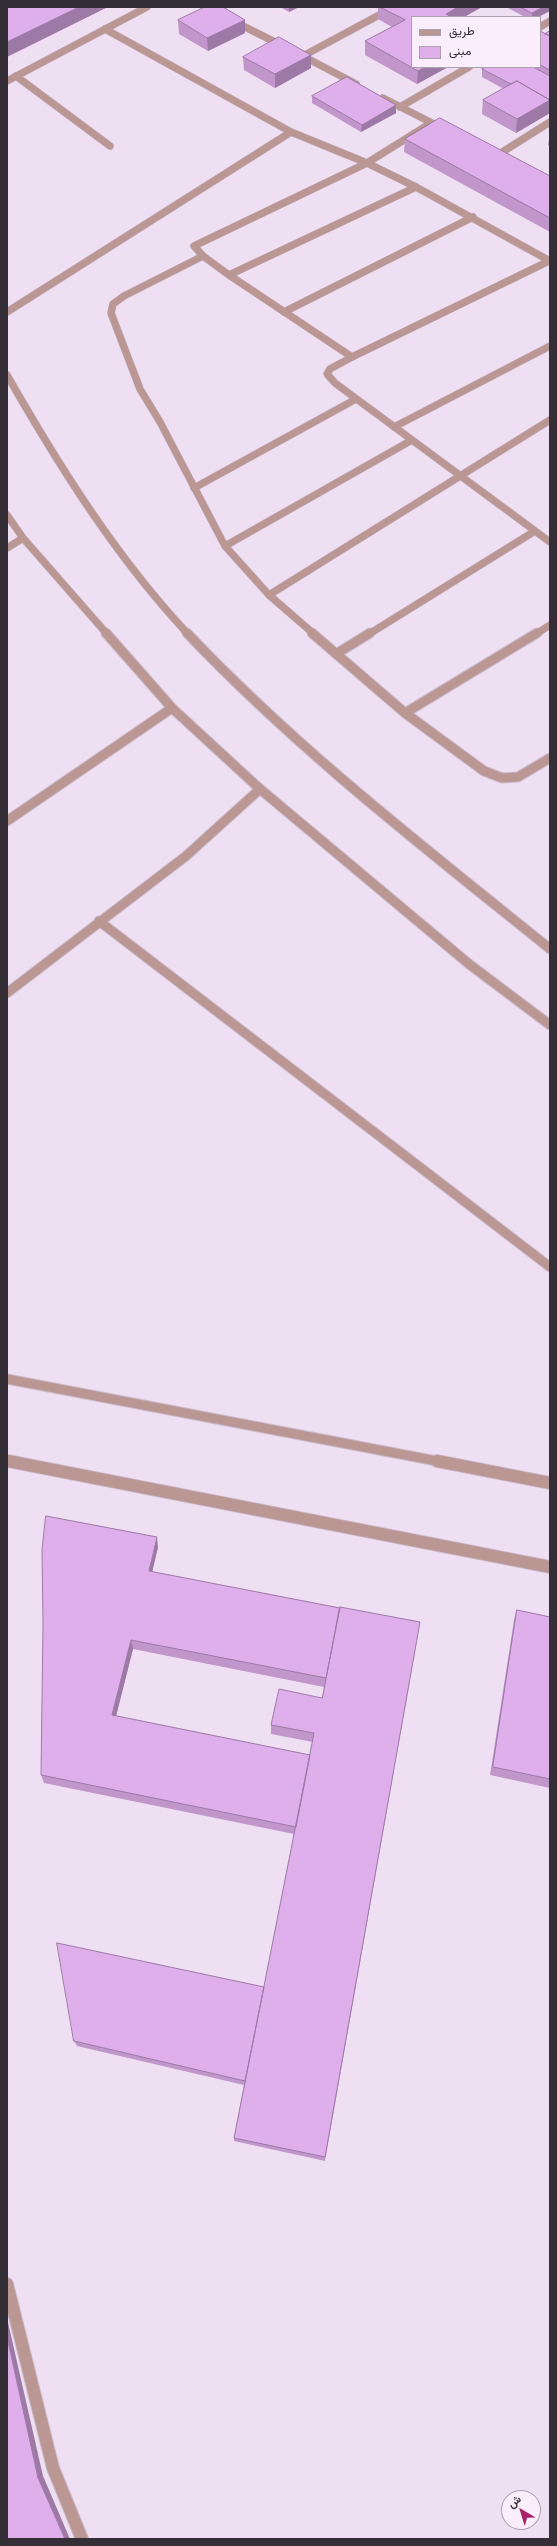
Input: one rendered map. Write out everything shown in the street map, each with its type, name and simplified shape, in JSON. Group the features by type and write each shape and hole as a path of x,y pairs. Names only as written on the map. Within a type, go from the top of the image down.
{"street":[{"path":"7,81 147,7"},
{"path":"303,56 394,7"},
{"path":"228,18 365,89"},
{"path":"541,26 550,21"},
{"path":"105,29 291,132 367,163 416,187 473,217 550,261"},
{"path":"400,107 467,68"},
{"path":"16,76 110,146"},
{"path":"379,96 444,130"},
{"path":"503,159 493,154 550,122"},
{"path":"352,357 229,275 203,256 194,246 367,163 431,123"},
{"path":"7,312 291,132"},
{"path":"229,275 416,187"},
{"path":"284,312 473,217"},
{"path":"203,256 124,296 113,304 111,309 140,389 160,422 225,546 269,595 336,654 405,713 496,778 508,779 521,776 550,758"},
{"path":"550,261 352,357 330,369 327,374 331,380 356,399 550,542"},
{"path":"394,427 550,346"},
{"path":"7,375 54,457 151,594 211,658 354,791 550,949"},
{"path":"194,488 356,399"},
{"path":"269,595 459,475 550,420"},
{"path":"225,546 412,440"},
{"path":"7,515 23,538 172,708 260,789 469,964 550,1025"},
{"path":"336,654 535,531"},
{"path":"7,548 23,538"},
{"path":"405,713 550,625"},
{"path":"7,821 172,708"},
{"path":"7,993 99,921 186,856 260,789"},
{"path":"99,921 550,1267"},
{"path":"7,1378 550,1483"},
{"path":"7,1461 550,1567"},
{"path":"7,2284 53,2468 82,2539"}],"building":[{"path":"7,7 79,7 7,42"},
{"path":"205,7 223,7 245,20 207,38 178,20"},
{"path":"380,7 458,7 446,14 450,16 411,16 411,67 365,41 405,20"},
{"path":"521,7 543,7 532,13"},
{"path":"550,31 550,36 545,34"},
{"path":"541,32 550,36 550,70 541,66"},
{"path":"279,37 311,55 275,74 243,57"},
{"path":"413,68 423,68 418,71"},
{"path":"535,68 550,76 550,100 517,81 511,84 482,69"},
{"path":"347,77 396,105 362,125 312,96"},
{"path":"517,81 550,100 517,119 483,100"},
{"path":"440,118 550,176 550,218 405,139"},
{"path":"46,1516 157,1537 149,1571 340,1608 326,1678 131,1640 112,1715 310,1755 296,1827 41,1775 43,1623 42,1550"},
{"path":"340,1607 420,1622 325,2157 234,2138 314,1733 271,1725 279,1689 322,1698"},
{"path":"517,1610 550,1617 550,1779 493,1767"},
{"path":"57,1943 264,1987 245,2081 74,2041"},
{"path":"7,2337 38,2478 65,2539 7,2539"}]}
